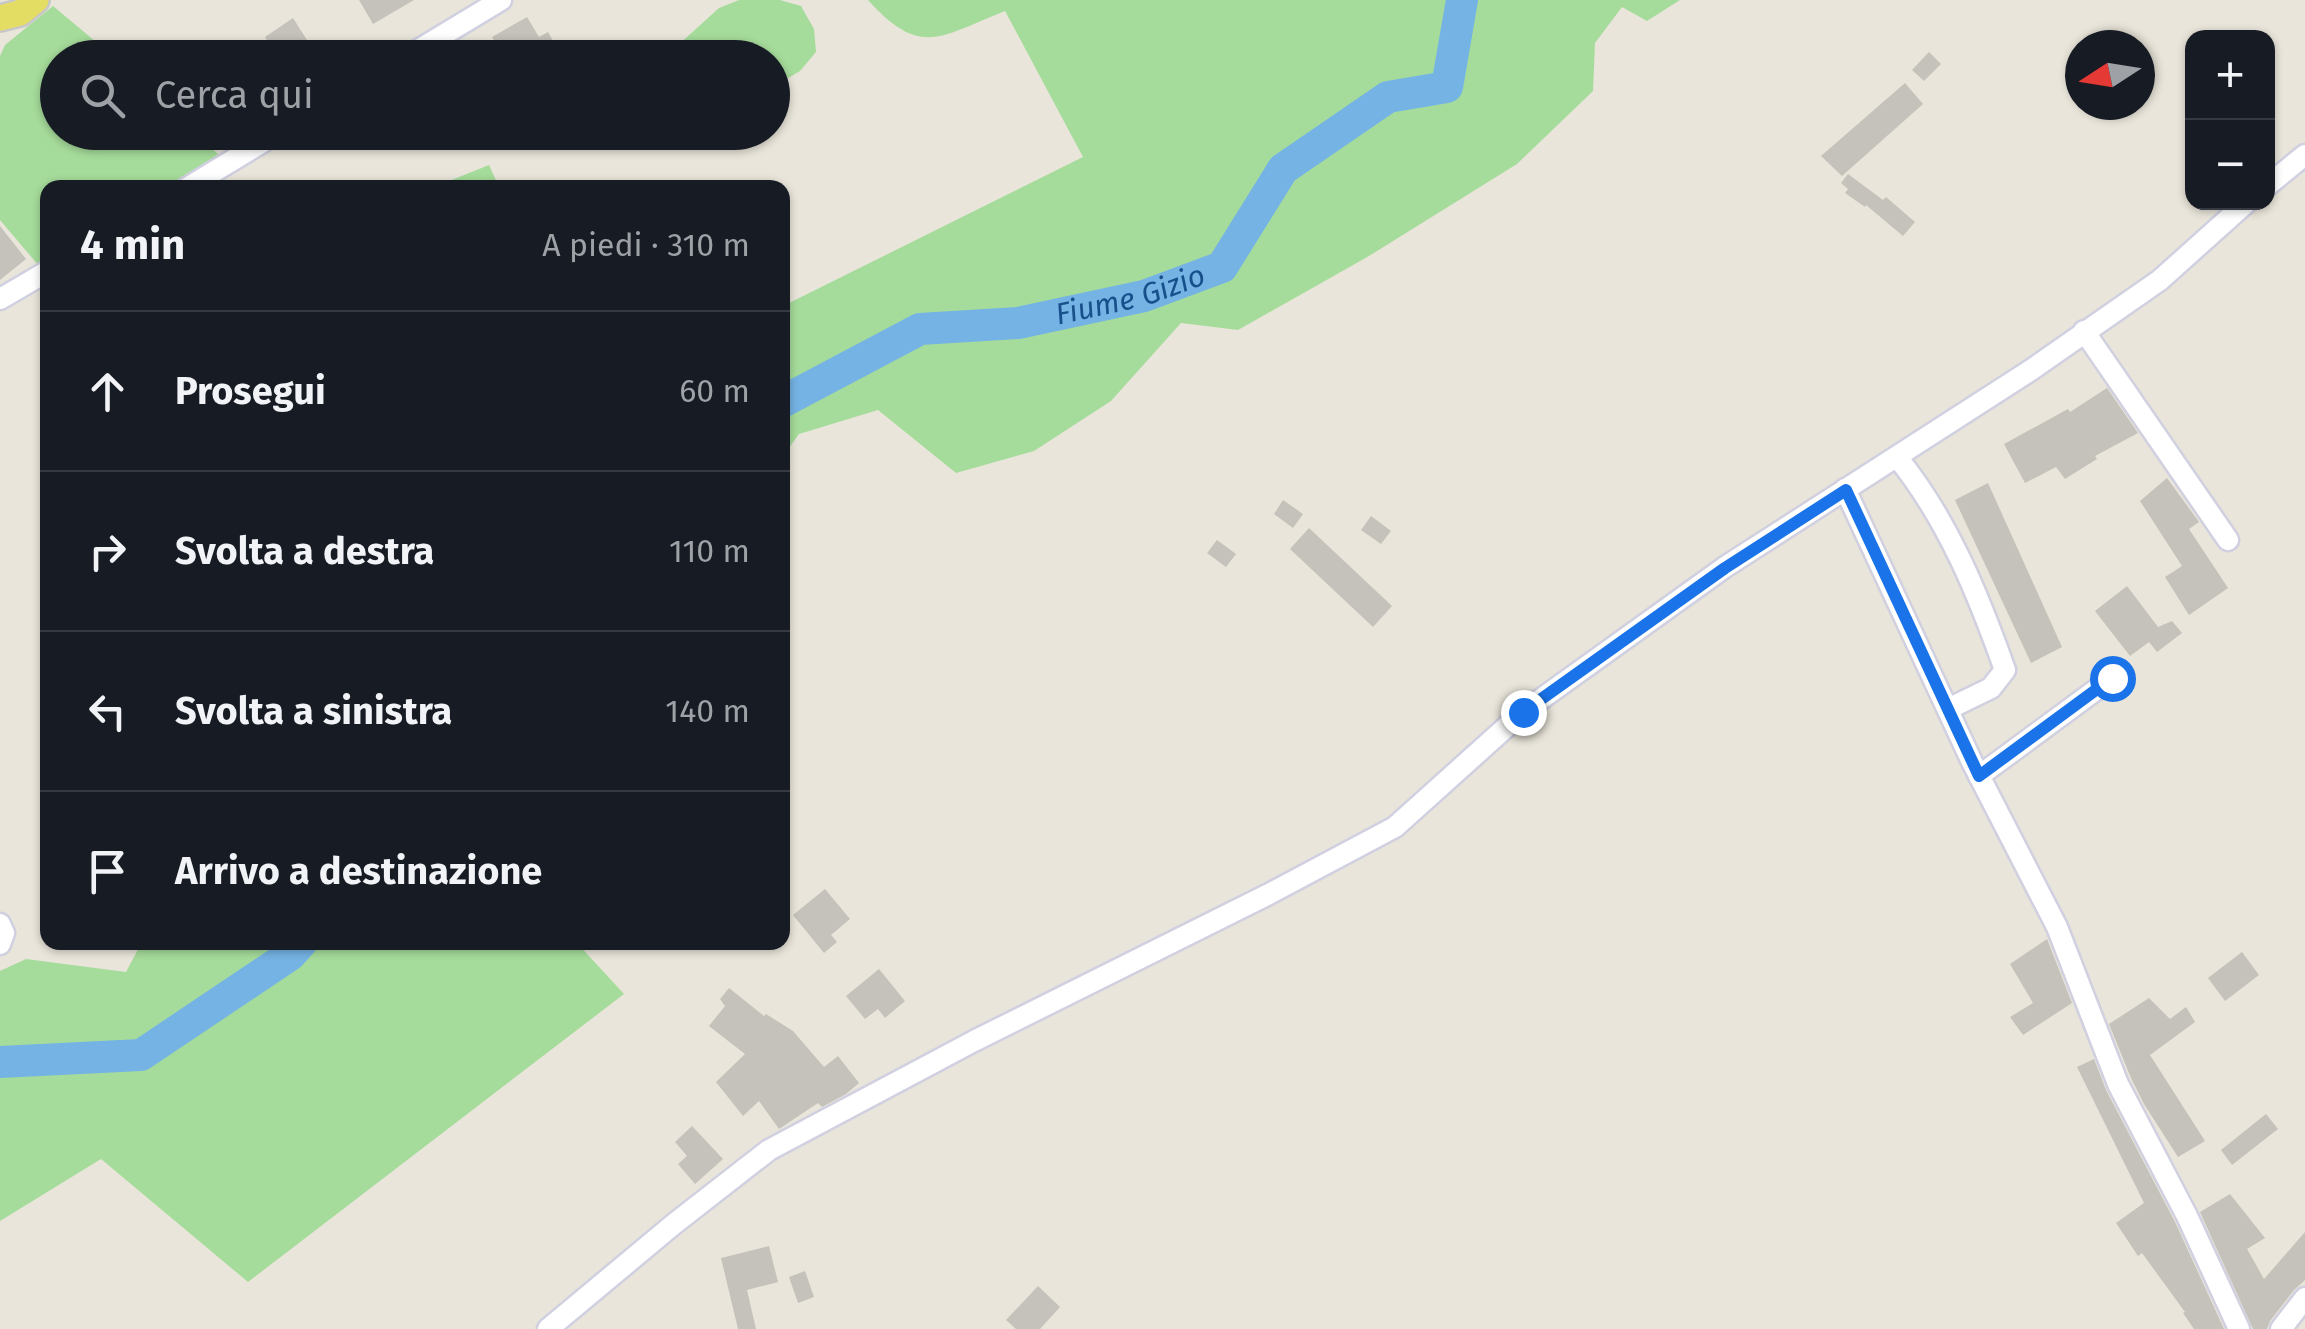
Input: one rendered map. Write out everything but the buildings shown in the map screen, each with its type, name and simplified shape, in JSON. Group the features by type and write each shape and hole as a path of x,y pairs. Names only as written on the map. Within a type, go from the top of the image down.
{"street":[{"path":"434,40 501,0"},
{"path":"200,180 249,150"},
{"path":"2275,179 2305,155"},
{"path":"548,1329 768,1150 1396,827 1523,712 1725,568 2032,370 2160,280 2238,210"},
{"path":"0,299 40,276"},
{"path":"2084,331 2228,540"},
{"path":"1897,457 1924,490 1979,595 2006,670 1991,688 1948,709"},
{"path":"1846,490 1979,776 2057,927 2118,1084 2187,1216 2239,1329"},
{"path":"1979,776 2112,678"},
{"path":"0,924 4,933 0,944"},
{"path":"2281,1329 2305,1298"}],"green space":[{"path":"739,0 780,0 801,6 814,29 816,52 790,77 790,40 684,40 719,8"},
{"path":"868,0 1680,0 1647,21 1622,7 1595,43 1593,91 1517,164 1369,256 1238,330 1181,323 1111,401 1034,451 956,473 878,410 799,434 790,446 790,303 1083,157 1005,11 932,37 903,30"},
{"path":"53,6 94,40 40,40 40,150 213,150 220,156 181,180 40,180 39,266 0,220 0,56 5,45"},
{"path":"489,165 496,180 452,180"},
{"path":"138,950 583,950 624,994 248,1282 101,1159 0,1221 0,971 26,959 126,972"}],"waterway":[{"name":"Fiume Gizio","path":"790,398 920,329 1018,323 1144,296 1222,267 1283,169 1388,97 1447,87 1462,0"},
{"name":"Fiume Gizio","path":"0,1062 141,1055 295,950"}],"route":[{"path":"1523,712 1725,568 1846,490 1979,776 2112,678"}]}
